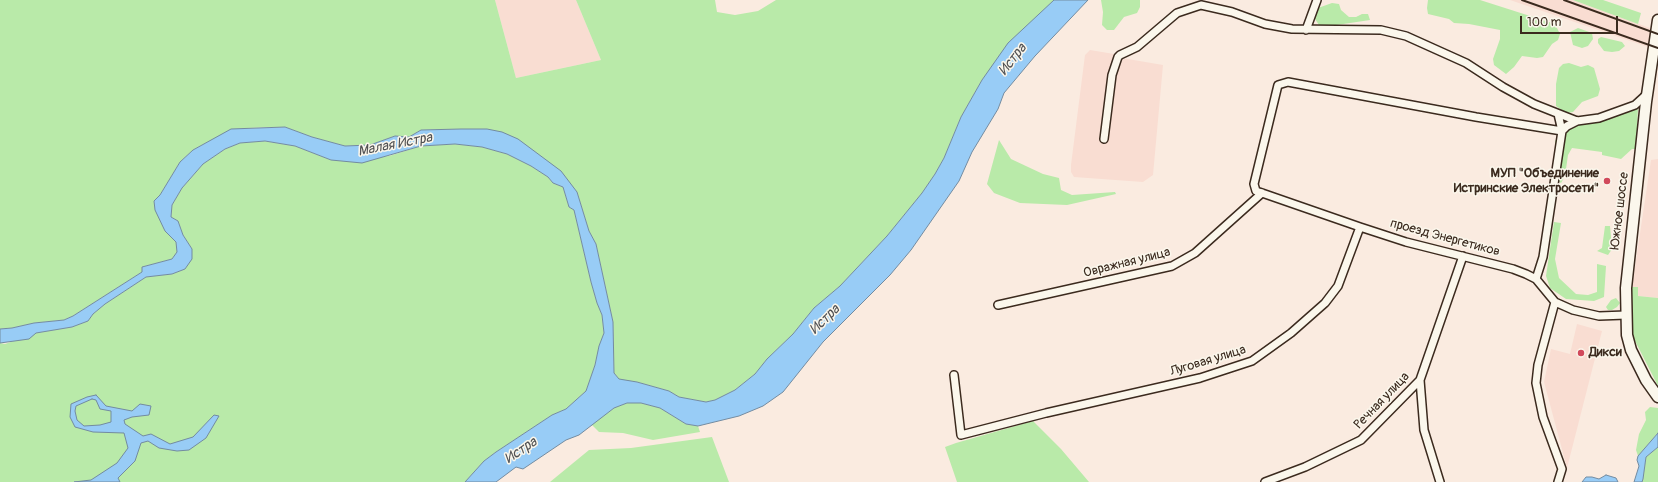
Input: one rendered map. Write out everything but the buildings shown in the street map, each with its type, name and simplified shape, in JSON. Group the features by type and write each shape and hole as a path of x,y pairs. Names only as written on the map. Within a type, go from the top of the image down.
{"main road":[{"name":"Южное шоссе","path":"1656,395 1630,350 1627,335 1626,288 1627,263 1647,94 1658,20"}],"street":[{"path":"1306,30 1316,0"},
{"path":"1104,139 1112,75 1120,54 1137,47 1177,13 1201,5 1232,12 1265,24 1292,29 1381,30 1406,36 1466,63 1503,87 1534,104 1577,121"},
{"path":"1262,194 1256,191 1254,184 1278,85 1288,82 1476,117 1562,131"},
{"path":"1562,131 1567,126 1577,121 1599,118 1635,105 1647,94"},
{"path":"1536,279 1543,257 1562,131 1558,114"},
{"name":"проезд Энергетиков","path":"1262,194 1406,242 1513,269 1536,279 1555,302 1573,310 1599,316 1626,315"},
{"name":"Овражная улица","path":"998,305 1172,266 1195,253 1262,194"},
{"name":"Луговая улица","path":"954,375 961,435 1046,413 1200,378 1252,361 1292,333 1325,303 1338,286 1360,227"},
{"name":"Речная улица","path":"1265,482 1305,466 1361,440 1420,380 1462,256"},
{"path":"1555,302 1538,365 1536,383 1543,417 1562,469 1558,482"},
{"path":"1420,380 1424,430 1440,482"}],"shaded area":[{"path":"495,0 576,0 601,60 516,78"},
{"path":"1510,0 1573,0 1658,31 1658,70 1655,70 1657,50"},
{"path":"1090,50 1120,55 1118,57 1122,58 1163,65 1153,175 1143,182 1074,177 1071,172 1085,55"},
{"path":"1658,159 1658,298 1638,296 1638,287 1632,287 1651,160"},
{"path":"1577,324 1602,331 1567,468 1544,382 1551,349 1570,354"}],"green space":[{"path":"0,0 495,0 516,78 601,60 576,0 715,0 717,12 735,15 758,11 776,0 1054,0 982,80 961,117 944,158 935,174 922,193 887,236 840,286 814,308 793,334 767,359 755,374 735,390 715,400 706,402 679,397 669,391 637,382 619,379 614,373 613,322 596,244 589,231 577,192 487,129 421,130 409,137 395,136 370,145 345,146 312,137 285,127 248,128 208,142 193,150 180,162 160,195 154,201 165,231 176,242 178,252 172,259 142,267 142,272 73,316 64,320 34,323 0,329"},
{"path":"1101,0 1140,0 1140,7 1137,13 1124,17 1114,30 1107,30 1102,25 1103,12"},
{"path":"1428,0 1480,0 1552,23 1560,34 1558,40 1552,44 1543,57 1537,58 1522,56 1514,67 1506,74 1494,65 1493,59 1500,39 1500,30 1469,24 1454,23 1449,19 1428,14"},
{"path":"1573,0 1603,0 1641,13 1638,24"},
{"path":"1332,3 1339,4 1341,10 1349,17 1368,14 1370,20 1330,26 1319,25 1313,13 1318,8"},
{"path":"1578,28 1592,33 1593,39 1588,46 1582,48 1573,45 1570,32"},
{"path":"1601,37 1622,42 1625,46 1619,51 1604,51 1598,43 1598,39"},
{"path":"1569,63 1581,67 1588,65 1594,68 1600,89 1598,96 1582,102 1573,112 1566,113 1556,106 1556,84 1559,68 1563,64"},
{"path":"1631,107 1638,108 1636,149 1632,149 1621,159 1602,155 1602,152 1572,148 1568,155 1565,176 1561,183 1556,179 1555,141 1567,124"},
{"path":"999,140 1011,159 1043,174 1059,178 1061,190 1072,195 1115,192 1116,194 1067,205 1020,203 994,193 987,184"},
{"path":"264,141 295,146 331,160 389,156 421,146 455,144 482,147 507,154 531,166 548,177 553,183 563,187 569,207 574,210 591,282 602,315 604,333 586,391 566,409 552,415 484,461 465,482 0,482 0,343 5,344 36,333 72,327 88,321 93,314 105,304 146,277 172,274 185,269 192,249 183,235 178,221 171,217 172,205 182,188 203,164 225,149 240,143"},
{"path":"1554,222 1561,223 1555,259 1559,278 1576,294 1588,295 1597,292 1597,264 1606,266 1604,297 1594,301 1566,299 1550,288 1546,276"},
{"path":"1605,226 1610,226 1612,249 1608,255 1597,251 1602,248"},
{"path":"1632,287 1638,287 1638,296 1658,298 1658,386 1632,335"},
{"path":"1616,298 1620,303 1612,310 1608,310 1606,307 1611,300"},
{"path":"627,403 641,403 660,408 686,424 698,426 700,432 653,440 623,433 599,432 591,424 614,408"},
{"path":"1650,407 1658,408 1658,433 1638,456 1636,450 1639,434 1646,420 1645,412"},
{"path":"1033,421 1061,449 1089,482 957,482 945,447"},
{"path":"712,437 729,482 550,482 589,450 631,448"},
{"path":"1658,447 1658,482 1642,482 1646,457"}],"water":[{"path":"1054,0 1088,0 1035,56 1004,93 998,109 972,152 959,181 911,250 890,275 823,342 783,392 763,406 739,416 698,426 686,424 660,408 641,403 627,403 614,408 579,435 566,440 523,469 516,467 496,482 465,482 484,461 552,415 566,409 586,391 604,333 602,315 591,282 574,210 569,207 563,187 553,183 548,177 531,166 507,154 482,147 455,144 421,146 362,163 331,160 295,146 265,141 240,143 225,149 203,164 182,188 172,205 171,217 178,221 183,235 192,249 192,259 185,269 172,274 146,277 105,304 93,314 88,321 72,327 36,333 29,339 0,343 0,329 34,323 64,320 73,316 142,272 142,267 172,259 177,252 176,242 165,231 155,210 154,201 160,195 180,162 193,150 231,129 285,127 312,137 345,146 370,145 395,136 409,137 421,130 487,129 502,132 518,139 561,171 577,192 589,231 596,244 613,322 614,373 619,379 637,382 669,391 679,397 706,402 715,400 735,390 755,374 767,359 793,334 814,308 840,286 887,236 922,193 935,174 944,158 961,117 982,80 1008,43"},
{"path":"96,395 106,406 132,411 140,404 151,406 149,415 132,417 124,420 125,424 143,436 151,434 170,444 193,437 214,415 219,416 206,438 189,450 177,451 159,448 148,441 141,443 135,461 118,478 120,482 74,482 91,480 117,463 128,448 124,433 93,432 75,427 70,417 71,404","holes":["92,399 96,400 100,409 111,411 111,422 100,425 84,426 77,420 75,411 76,406"]},
{"path":"1658,433 1658,447 1646,457 1642,482 1634,482 1639,466 1637,460 1638,456"},
{"path":"1606,475 1616,478 1618,482 1582,482 1586,477 1599,479"}],"railway":[{"path":"1522,0 1658,48"},
{"path":"1564,0 1658,34"}],"place":[{"name":"МУП \"Объединение Истринские Электросети\"","path":"1607,181"},
{"name":"Дикси","path":"1581,353"}],"water label":[{"name":"Истра","path":"1013,60"},
{"name":"Малая Истра","path":"395,145"},
{"name":"Истра","path":"825,320"},
{"name":"Истра","path":"521,451"}]}
